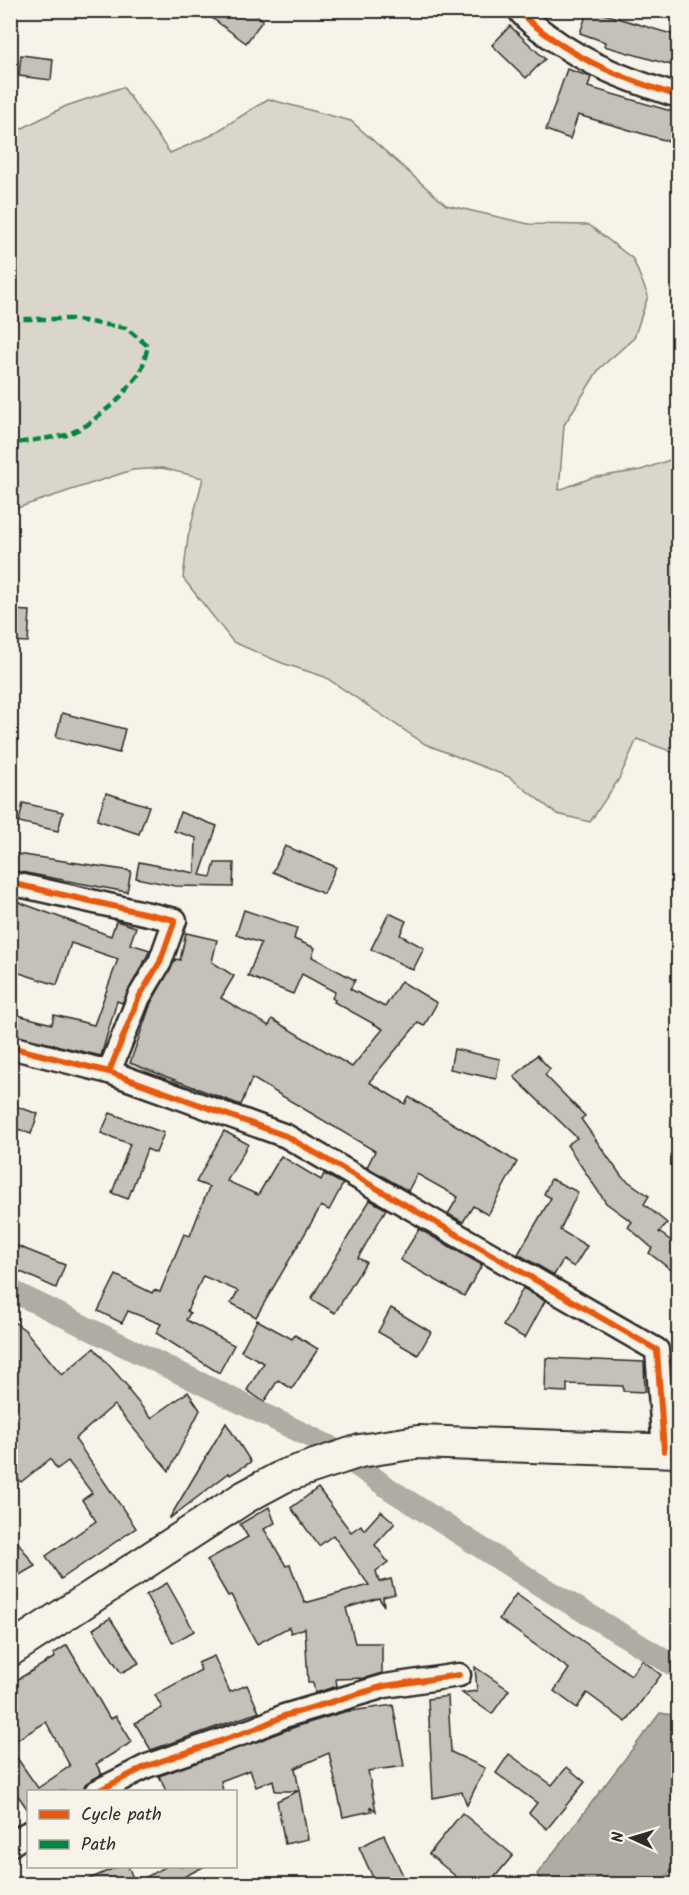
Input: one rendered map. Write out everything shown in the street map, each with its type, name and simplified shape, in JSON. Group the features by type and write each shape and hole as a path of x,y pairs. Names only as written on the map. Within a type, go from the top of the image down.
{"main road":[{"path":"10,1650 245,1497 284,1476 360,1451 418,1442 671,1451"}],"street":[{"path":"519,10 524,18 570,52 618,76 678,96"},
{"path":"10,883 175,920 160,962 139,997 109,1072"},
{"path":"10,1047 109,1072 286,1137 657,1350 671,1451"},
{"path":"98,1790 147,1766 255,1729 284,1716 385,1686 459,1675"},
{"path":"10,1845 27,1834"}],"shaded area":[{"path":"123,87 170,153 210,136 268,99 351,121 446,205 529,224 589,225 633,259 648,296 634,338 599,369 564,425 559,490 591,478 641,470 678,457 678,754 637,739 619,779 590,822 557,814 509,777 425,744 325,677 282,663 233,642 183,578 188,537 203,478 162,468 132,470 11,510 11,134 66,106"},
{"path":"660,1713 678,1716 678,1862 660,1884 542,1884 537,1874"}],"building":[{"path":"201,10 250,10 263,20 246,43"},
{"path":"588,10 605,10 604,14 678,36 678,67 604,46 605,42 580,33"},
{"path":"510,26 545,59 526,78 492,45"},
{"path":"21,55 53,59 51,80 19,76"},
{"path":"567,69 591,77 588,87 678,113 678,144 578,115 570,139 546,130"},
{"path":"10,610 30,611 28,642 10,641"},
{"path":"62,713 125,729 119,753 56,737"},
{"path":"106,793 149,806 139,834 97,820"},
{"path":"23,803 63,812 58,831 19,822"},
{"path":"180,812 217,826 200,875 211,877 215,863 234,863 233,887 175,886 136,878 139,862 195,873 196,838 174,831"},
{"path":"285,846 336,867 324,894 273,872"},
{"path":"10,853 131,871 127,892 10,870"},
{"path":"10,899 111,936 116,921 136,927 130,944 150,950 122,1003 117,1001 101,1056 10,1034 10,1013 52,1024 54,1015 94,1025 118,959 71,943 57,985 10,970"},
{"path":"244,910 297,928 294,939 315,948 312,957 355,980 350,989 385,1007 401,981 437,1003 424,1026 418,1023 369,1082 405,1104 409,1097 517,1162 488,1215 473,1206 463,1222 448,1214 458,1197 417,1174 408,1191 367,1167 375,1151 252,1078 241,1105 130,1063 151,1003 176,959 180,960 186,933 217,940 212,962 234,976 221,998 269,1026 272,1019 352,1067 383,1029 334,1002 332,998 335,992 302,974 293,994 248,976 261,943 236,935"},
{"path":"389,913 406,921 400,935 424,948 413,970 371,949"},
{"path":"454,1049 500,1059 496,1079 450,1069"},
{"path":"537,1055 550,1069 545,1075 585,1116 581,1119 622,1177 649,1196 644,1204 667,1223 659,1232 678,1246 678,1275 649,1253 652,1248 628,1227 632,1222 606,1203 567,1145 577,1138 514,1077"},
{"path":"10,1104 38,1114 31,1134 10,1126"},
{"path":"110,1113 164,1133 156,1153 147,1149 128,1199 112,1193 130,1144 101,1133"},
{"path":"224,1131 248,1144 227,1181 258,1195 281,1156 321,1180 324,1174 343,1184 329,1210 321,1206 256,1317 231,1303 238,1291 203,1276 187,1311 190,1313 186,1320 234,1345 219,1373 156,1333 161,1324 128,1311 122,1323 98,1311 116,1275 152,1293 154,1290 160,1292 184,1234 190,1236 209,1187 196,1182"},
{"path":"551,1179 578,1192 560,1230 587,1246 574,1267 563,1260 554,1275 518,1254 551,1198 544,1194"},
{"path":"370,1200 386,1209 358,1258 366,1262 335,1313 311,1299"},
{"path":"419,1229 482,1265 464,1296 400,1260"},
{"path":"10,1243 65,1265 56,1288 10,1267"},
{"path":"523,1288 545,1301 525,1338 503,1326"},
{"path":"391,1308 431,1332 418,1355 378,1332"},
{"path":"10,1319 25,1330 62,1375 94,1348 129,1388 128,1390 151,1418 188,1392 200,1410 169,1471 114,1405 75,1439 136,1528 61,1579 46,1556 96,1521 82,1500 92,1493 68,1461 57,1469 50,1459 21,1482 10,1469"},
{"path":"257,1320 292,1339 295,1335 318,1349 292,1389 278,1380 264,1402 247,1390 264,1363 241,1351"},
{"path":"546,1358 644,1362 645,1392 623,1391 623,1386 567,1384 567,1392 545,1391"},
{"path":"226,1423 251,1462 230,1475 229,1473 169,1519"},
{"path":"318,1488 351,1532 361,1525 364,1530 381,1511 395,1523 375,1545 388,1562 376,1571 379,1582 391,1579 395,1594 383,1597 384,1606 379,1598 346,1608 355,1643 382,1643 382,1673 365,1678 336,1679 337,1686 315,1693 313,1683 308,1683 305,1628 291,1633 289,1627 257,1644 231,1595 228,1596 207,1560 248,1537 240,1524 269,1507 275,1523 264,1529 286,1566 290,1565 305,1603 369,1585 333,1535 319,1546 291,1508"},
{"path":"10,1531 35,1566 16,1577 10,1569"},
{"path":"167,1583 194,1631 173,1643 146,1595"},
{"path":"516,1594 631,1675 642,1660 661,1675 626,1722 587,1693 577,1708 554,1691 569,1669 499,1619"},
{"path":"110,1618 139,1663 121,1673 93,1629"},
{"path":"67,1645 110,1719 116,1716 132,1742 96,1764 102,1774 85,1784 83,1790 27,1790 27,1809 10,1784 10,1748 38,1788 70,1766 46,1722 10,1744 10,1684 55,1657 53,1654"},
{"path":"214,1656 230,1692 247,1685 259,1712 151,1750 135,1723 162,1708 155,1695 201,1670 198,1663"},
{"path":"475,1667 509,1690 492,1714 462,1693 477,1691"},
{"path":"448,1696 451,1752 485,1768 467,1805 462,1792 433,1798 428,1699"},
{"path":"393,1705 404,1766 368,1771 376,1811 370,1806 372,1811 343,1817 329,1753 295,1768 308,1839 285,1844 277,1801 298,1791 275,1791 273,1780 256,1787 250,1770 221,1781 223,1790 166,1790 159,1776 298,1726 344,1712"},
{"path":"509,1754 552,1785 567,1767 585,1782 547,1829 529,1813 537,1803 496,1773"},
{"path":"462,1813 513,1855 489,1884 465,1884 429,1854"},
{"path":"384,1835 407,1884 376,1884 359,1847"},
{"path":"114,1868 129,1868 135,1883 163,1868 201,1868 170,1884 78,1884"}],"waterway":[{"path":"10,1290 329,1446 391,1490 541,1586 678,1668"}],"marked path":[{"path":"10,319 71,319 126,328 148,346 141,372 117,401 87,425 67,435 10,444"}],"cycle path":[{"path":"519,10 532,24 562,46 594,64 678,96"},
{"path":"10,883 175,920 160,962 139,997 109,1072"},
{"path":"10,1047 109,1072 286,1136 657,1350 664,1451"},
{"path":"100,1790 147,1766 255,1729 284,1716 385,1686 459,1675"}]}
